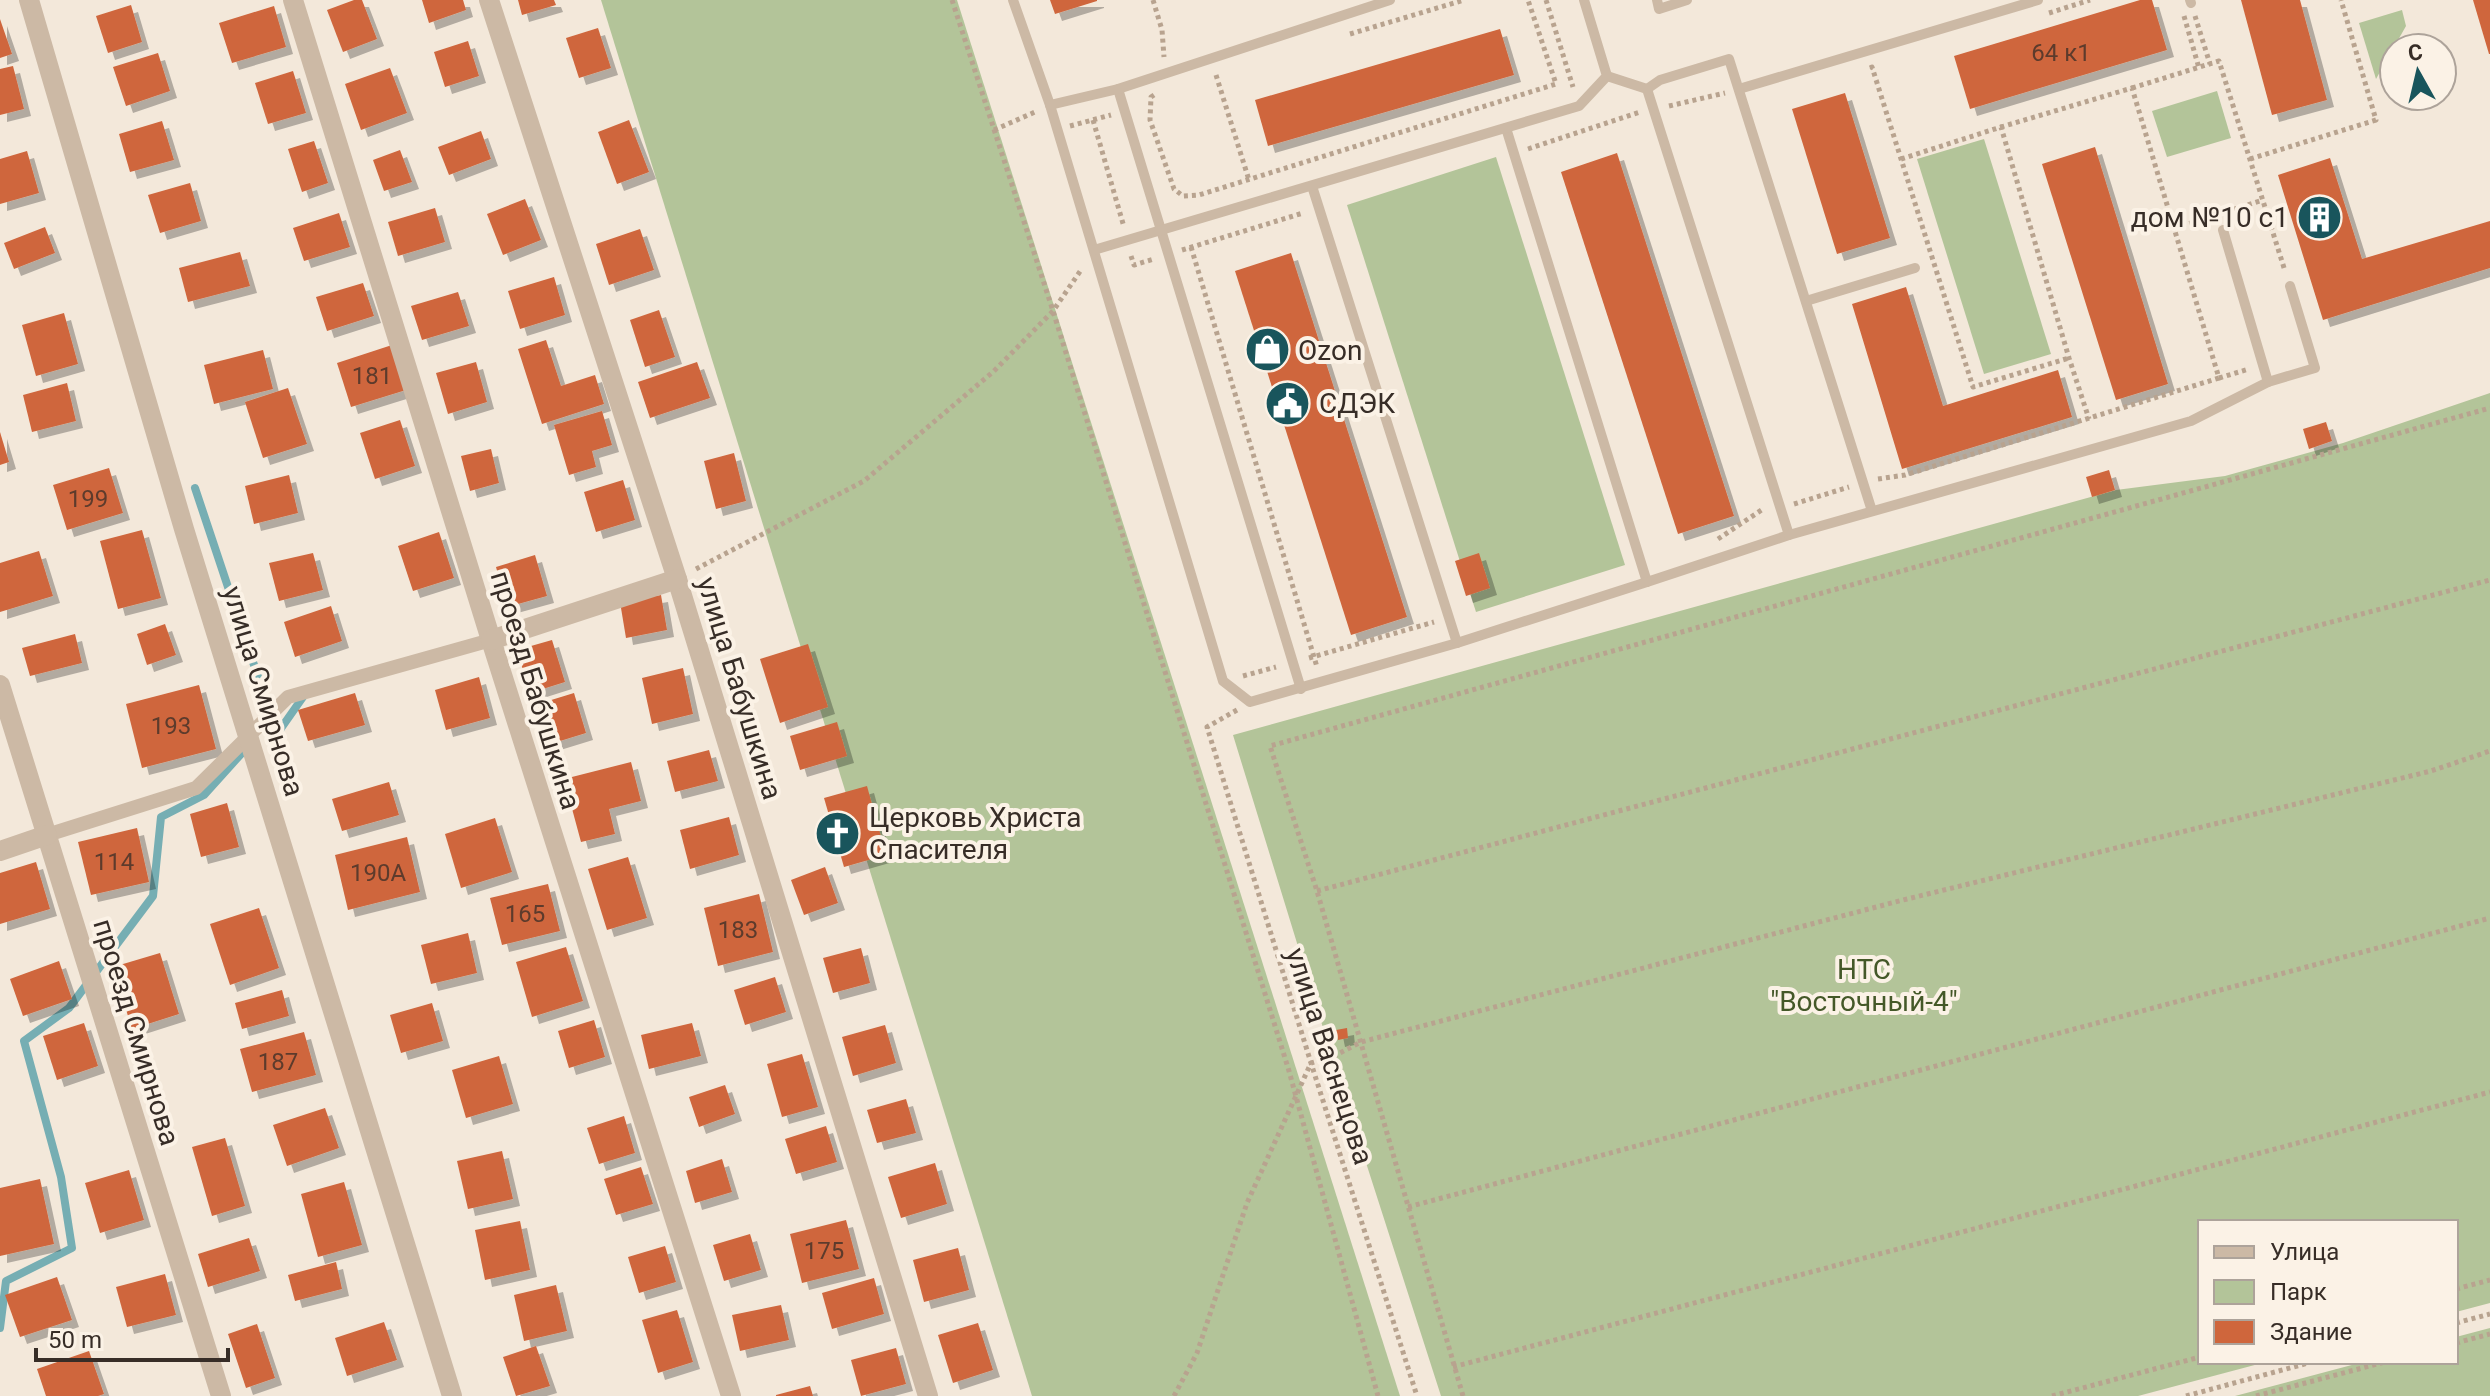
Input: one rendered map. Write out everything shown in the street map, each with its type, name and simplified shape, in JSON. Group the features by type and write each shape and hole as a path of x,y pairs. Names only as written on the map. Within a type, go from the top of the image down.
{"street":[{"name":"улица Смирнова","path":"29,0 184,529 452,1396"},
{"name":"проезд Бабушкина","path":"293,0 491,640 731,1396"},
{"name":"улица Бабушкина","path":"489,0 677,579 928,1396"},
{"path":"0,851 196,788 288,697 491,640 677,579"},
{"name":"проезд Смирнова","path":"0,685 221,1396"}],"lane":[{"path":"1013,0 1050,105 1223,681 1250,702 1457,643 1789,535 2191,421 2268,382 2315,368 2290,286"},
{"path":"1050,105 1118,89 1390,0"},
{"path":"1584,0 1607,76"},
{"path":"1657,0 1659,9 1687,0"},
{"path":"1739,89 2038,0"},
{"path":"1647,89 1660,80 1729,59 1872,511"},
{"path":"1094,250 1579,106 1607,76"},
{"path":"1607,76 1647,89"},
{"path":"1118,89 1301,689"},
{"path":"1647,89 1789,535"},
{"path":"1506,128 1647,582"},
{"path":"1312,186 1457,643"},
{"path":"2223,230 2268,382"},
{"path":"1806,301 1915,268"}],"path":[{"path":"952,0 1053,311 1296,1094 1378,1396"},
{"path":"1153,0 1162,30 1165,72 1160,90 1151,97 1150,120 1185,224 1322,683"},
{"path":"1347,35 1464,0"},
{"path":"1174,189 1183,196 1199,195 1556,84 1528,0"},
{"path":"1546,0 1579,106"},
{"path":"2250,159 2376,120 2341,0"},
{"path":"2191,2 2210,64"},
{"path":"2183,14 2199,68"},
{"path":"2132,88 2219,61 2290,286"},
{"path":"1858,72 1872,67 1973,387 2069,358"},
{"path":"1202,78 1216,75 1249,180"},
{"path":"994,130 1050,105"},
{"path":"1901,159 2001,127 2089,419"},
{"path":"677,579 864,481 994,371 1053,311 1094,250"},
{"path":"1463,1396 1317,891 1270,746 2490,408"},
{"path":"1317,891 2490,580"},
{"name":"улица Васнецова","path":"1250,702 1207,727 1417,1396"},
{"path":"1174,1396 1197,1353 1247,1203 1311,1063 1332,1057 1361,1042 1903,900 2431,771 2490,751"},
{"path":"1408,1207 2490,918"},
{"path":"1453,1367 2490,1092"},
{"path":"2458,1288 2490,1280"},
{"path":"2458,1322 2490,1314"},
{"path":"2458,1342 2490,1334"},
{"path":"2052,1396 2198,1358"},
{"path":"2186,1396 2305,1364"},
{"path":"2256,1396 2377,1364"}],"green space":[{"path":"601,0 957,0 1400,1396 1032,1396"},
{"path":"2402,10 2406,26 2403,32 2378,32 2376,79 2359,23"},
{"path":"2217,91 2231,138 2167,157 2152,111"},
{"path":"1984,139 2051,354 1984,374 1917,159"},
{"path":"1496,157 1625,565 1476,612 1347,205"},
{"name":"НТС \"Восточный-4\"","path":"2490,393 2490,1303 2458,1311 2458,1220 2198,1220 2198,1364 2258,1364 2138,1396 1441,1396 1233,735 2116,490 2225,476 2343,443"},
{"path":"2490,1328 2490,1396 2235,1396 2355,1364 2458,1364 2458,1336"}],"building":[{"path":"362,0 377,39 343,52 327,10"},
{"path":"422,0 463,0 466,10 429,23"},
{"path":"518,0 554,0 556,5 522,15"},
{"path":"1050,0 1097,0 1097,1 1055,14"},
{"path":"2140,0 2152,0 2167,50 1970,109 1954,56"},
{"path":"2241,0 2300,0 2327,100 2272,115"},
{"path":"2473,0 2490,0 2490,54 2489,54"},
{"path":"131,5 142,42 108,53 96,16"},
{"path":"274,6 286,47 232,63 219,23"},
{"path":"0,19 12,54 0,58"},
{"path":"598,28 611,68 579,78 566,38"},
{"path":"1500,29 1514,75 1268,146 1255,100"},
{"path":"468,41 479,76 445,87 434,52"},
{"path":"158,53 170,91 126,106 113,67"},
{"path":"13,66 24,109 0,115 0,69"},
{"path":"390,68 407,113 361,130 345,84"},
{"path":"293,71 306,113 268,124 255,83"},
{"path":"1845,93 1890,238 1837,254 1792,109"},
{"path":"629,120 649,172 617,184 598,132"},
{"path":"162,121 174,160 130,172 119,134"},
{"path":"481,131 491,159 449,175 438,147"},
{"path":"314,141 328,183 302,192 288,149"},
{"path":"2095,147 2168,384 2116,400 2042,164"},
{"path":"400,150 412,182 384,191 373,160"},
{"path":"27,151 39,193 0,204 0,159"},
{"path":"1617,153 1734,516 1678,534 1561,172"},
{"path":"2330,158 2362,259 2490,221 2490,268 2323,320 2278,175"},
{"path":"190,183 201,221 160,233 148,195"},
{"path":"525,199 541,240 503,255 487,214"},
{"path":"435,208 445,242 398,256 388,222"},
{"path":"339,213 350,247 304,261 293,228"},
{"path":"45,227 55,253 14,269 4,243"},
{"path":"640,229 654,270 609,285 596,244"},
{"path":"240,252 250,286 188,302 179,268"},
{"path":"1291,253 1407,617 1351,635 1235,271"},
{"path":"554,277 565,315 520,329 508,291"},
{"path":"363,283 374,316 327,331 316,297"},
{"path":"1906,287 1943,406 2058,370 2072,417 1902,469 1852,304"},
{"path":"458,292 469,326 422,340 411,306"},
{"path":"659,310 675,357 645,367 630,320"},
{"path":"64,313 78,364 36,376 22,325"},
{"path":"546,340 561,386 595,375 604,404 542,424 518,349"},
{"path":"392,345 406,390 351,407 337,363"},
{"path":"263,350 273,389 214,404 204,365"},
{"path":"476,362 487,402 448,414 436,373"},
{"path":"697,362 710,398 650,418 638,382"},
{"path":"67,383 76,421 32,432 23,395"},
{"path":"288,388 307,444 263,458 245,402"},
{"path":"602,411 612,445 592,451 596,467 569,475 554,425"},
{"path":"400,420 415,466 375,479 360,433"},
{"path":"2326,422 2332,441 2309,449 2303,429"},
{"path":"0,432 9,462 0,465"},
{"path":"491,449 499,483 470,491 461,456"},
{"path":"734,453 746,501 716,509 704,461"},
{"path":"109,468 123,513 67,530 53,485"},
{"path":"2109,470 2115,490 2092,497 2086,477"},
{"path":"289,475 298,513 254,524 245,486"},
{"path":"623,480 635,520 596,532 584,492"},
{"path":"142,530 161,598 118,609 100,541"},
{"path":"439,532 454,578 413,591 398,546"},
{"path":"39,551 53,596 0,612 0,563"},
{"path":"313,553 323,590 279,601 269,563"},
{"path":"1479,553 1490,588 1466,596 1455,561"},
{"path":"535,555 547,596 507,607 496,567"},
{"path":"661,595 667,630 626,638 620,602"},
{"path":"331,606 342,641 295,657 284,622"},
{"path":"165,624 176,655 147,665 137,634"},
{"path":"75,634 82,663 30,676 22,648"},
{"path":"552,640 565,682 530,693 517,650"},
{"path":"808,644 828,707 780,723 760,659"},
{"path":"683,668 693,714 652,724 642,678"},
{"path":"479,677 490,718 446,730 435,690"},
{"path":"199,685 216,749 142,768 126,704"},
{"path":"355,693 365,725 308,741 298,710"},
{"path":"574,693 586,733 547,745 535,705"},
{"path":"837,722 847,756 800,770 790,736"},
{"path":"709,750 718,781 675,792 667,761"},
{"path":"631,762 641,801 609,809 615,834 581,842 564,779"},
{"path":"389,782 399,815 342,831 332,799"},
{"path":"867,786 886,855 844,867 824,798"},
{"path":"227,803 239,847 201,857 190,814"},
{"path":"729,817 739,855 690,869 680,830"},
{"path":"495,818 512,872 461,888 445,834"},
{"path":"137,828 149,882 91,895 78,842"},
{"path":"407,837 420,892 348,910 335,855"},
{"path":"628,857 647,918 607,930 588,869"},
{"path":"36,862 50,909 0,924 0,873"},
{"path":"825,867 838,903 804,915 791,880"},
{"path":"548,884 560,931 502,945 490,898"},
{"path":"759,894 773,952 718,966 704,908"},
{"path":"259,908 279,968 230,985 210,924"},
{"path":"468,933 477,973 431,984 421,945"},
{"path":"566,947 583,1001 532,1017 516,962"},
{"path":"861,948 870,983 833,993 823,958"},
{"path":"160,953 179,1014 132,1029 113,967"},
{"path":"59,961 72,999 23,1016 10,979"},
{"path":"775,977 786,1012 745,1025 734,990"},
{"path":"282,990 289,1016 242,1029 235,1003"},
{"path":"432,1003 443,1041 401,1053 390,1015"},
{"path":"594,1020 605,1057 569,1068 558,1031"},
{"path":"84,1023 98,1066 57,1080 43,1036"},
{"path":"692,1023 701,1056 649,1069 641,1035"},
{"path":"885,1025 896,1063 853,1076 842,1037"},
{"path":"1347,1028 1348,1038 1338,1040 1336,1030"},
{"path":"304,1032 316,1075 252,1092 240,1049"},
{"path":"802,1054 818,1107 782,1117 767,1064"},
{"path":"499,1056 513,1104 466,1118 452,1070"},
{"path":"725,1085 735,1114 699,1127 689,1097"},
{"path":"906,1099 916,1133 877,1143 867,1110"},
{"path":"325,1108 339,1148 287,1166 273,1125"},
{"path":"624,1116 635,1153 599,1164 587,1128"},
{"path":"826,1126 837,1162 796,1174 785,1139"},
{"path":"225,1138 245,1206 212,1216 192,1147"},
{"path":"502,1151 513,1199 468,1209 457,1161"},
{"path":"722,1159 732,1192 695,1203 686,1171"},
{"path":"935,1163 947,1204 901,1218 888,1177"},
{"path":"641,1167 653,1204 616,1215 604,1179"},
{"path":"129,1170 144,1220 100,1233 85,1183"},
{"path":"40,1179 54,1244 0,1256 0,1188"},
{"path":"344,1182 362,1245 318,1257 301,1194"},
{"path":"846,1220 859,1269 802,1283 790,1234"},
{"path":"520,1221 530,1270 485,1280 475,1230"},
{"path":"750,1234 761,1270 724,1281 713,1245"},
{"path":"249,1238 260,1271 208,1287 198,1254"},
{"path":"665,1246 676,1282 639,1293 628,1257"},
{"path":"958,1248 969,1290 924,1302 913,1260"},
{"path":"336,1262 342,1289 295,1301 288,1275"},
{"path":"165,1274 176,1315 127,1327 116,1287"},
{"path":"57,1277 72,1320 20,1337 5,1295"},
{"path":"874,1278 884,1314 832,1329 822,1293"},
{"path":"556,1285 567,1331 524,1341 514,1295"},
{"path":"781,1305 789,1340 740,1351 732,1315"},
{"path":"677,1310 693,1362 658,1373 642,1320"},
{"path":"384,1322 397,1360 347,1376 335,1338"},
{"path":"978,1323 993,1370 953,1383 938,1335"},
{"path":"257,1324 275,1378 246,1388 228,1334"},
{"path":"536,1346 550,1386 516,1396 503,1357"},
{"path":"896,1348 906,1384 861,1396 851,1360"},
{"path":"89,1351 104,1394 46,1396 37,1369"},
{"path":"810,1386 813,1396 776,1396 776,1395"}],"waterway":[{"path":"195,488 277,734"},
{"path":"277,734 303,697"},
{"path":"0,1328 6,1281 72,1248 61,1177 24,1041 69,1008 153,896 161,817 204,795 241,754"}],"place":[{"name":"дом №10 с1","path":"2320,217"},
{"name":"Ozon","path":"1267,350"},
{"name":"СДЭК","path":"1288,403"},
{"name":"Церковь Христа Спасителя","path":"838,833"}]}
